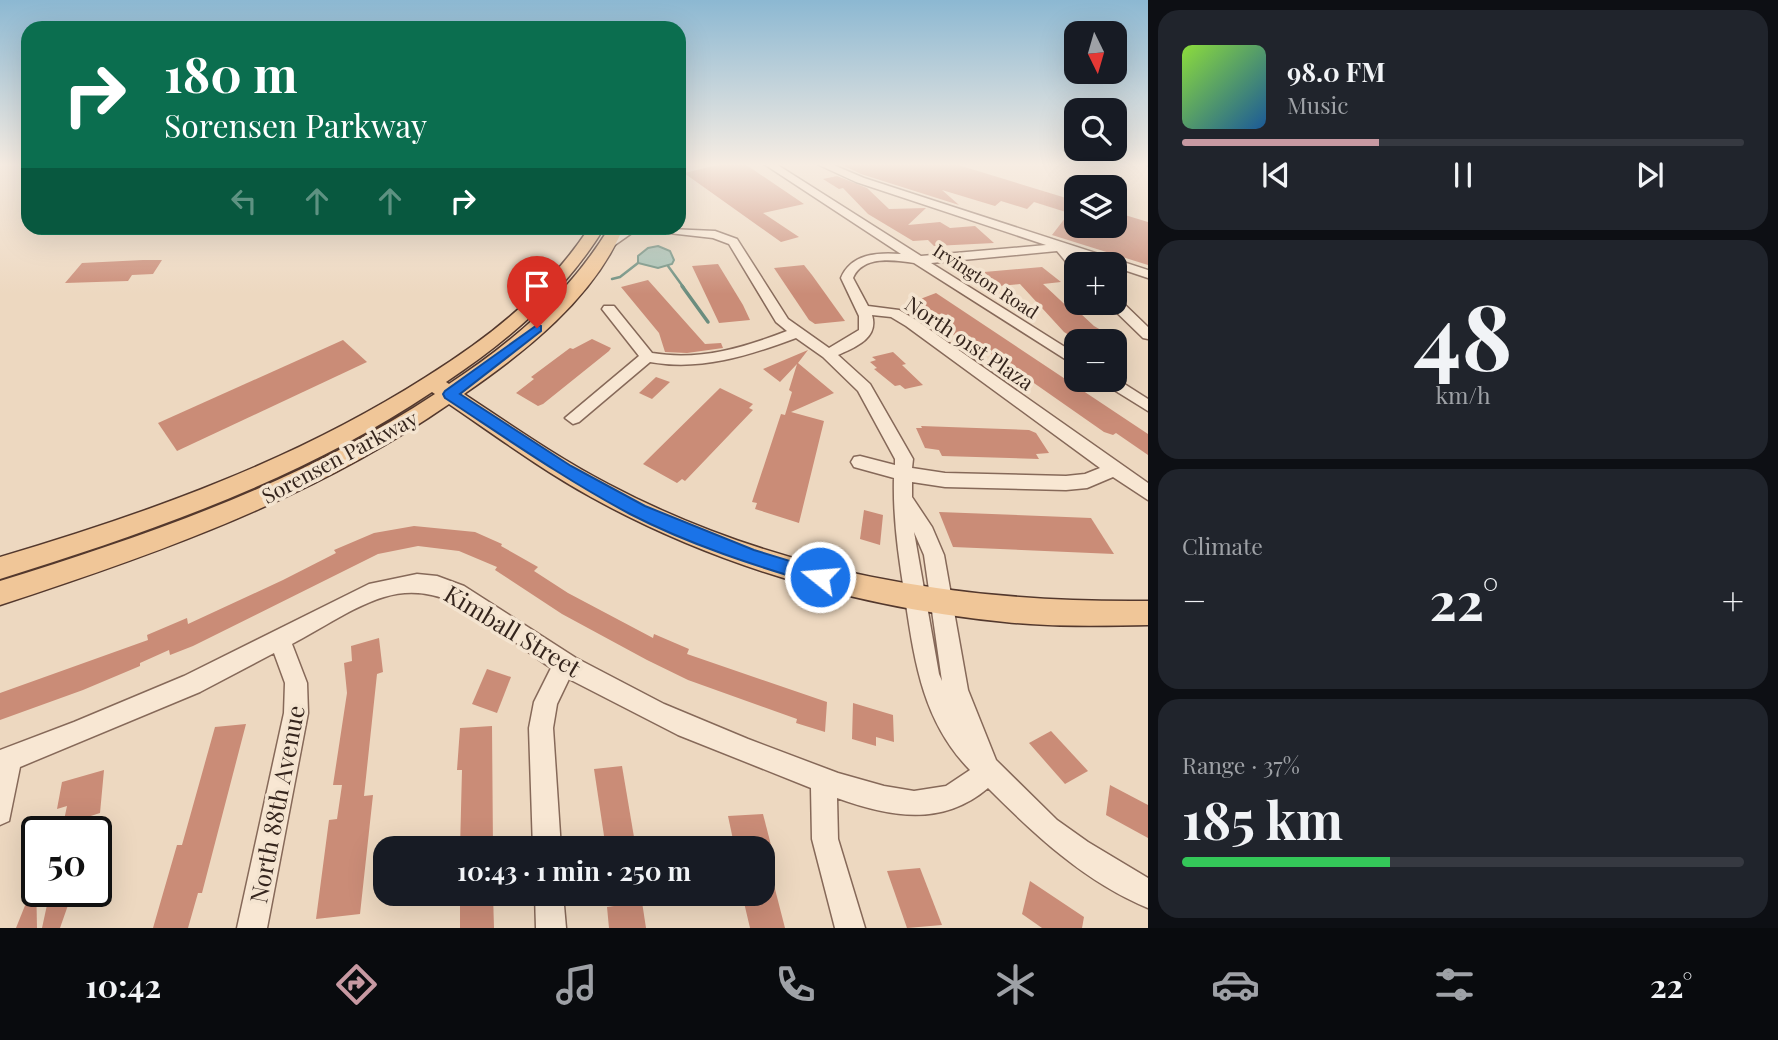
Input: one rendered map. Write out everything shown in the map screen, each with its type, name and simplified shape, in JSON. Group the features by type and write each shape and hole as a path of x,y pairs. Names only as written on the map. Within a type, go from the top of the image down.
{"main road":[{"name":"Sorensen Parkway","path":"0,593 151,542 272,494 357,450 442,389 537,328 584,278 606,235"},
{"name":"Sorensen Parkway","path":"0,568 145,522 247,482 442,389"},
{"path":"442,389 566,470 660,520 750,556 841,584 941,603 1014,612 1148,613"}],"street":[{"name":"Irvington Road","path":"836,207 1064,353"},
{"path":"941,207 1148,274"},
{"path":"686,232 715,235 733,242 783,322 828,354 857,380 872,400 901,451 905,474 902,515 928,674 936,699 962,744 1048,829 1078,852 1148,894"},
{"path":"828,354 852,344 865,333 869,321 856,292 860,280 869,271 918,260 1060,247"},
{"path":"1060,247 1064,252"},
{"path":"609,309 648,357 671,361 726,356 795,332"},
{"name":"North 91st Plaza","path":"866,310 894,313 911,323 1148,493"},
{"path":"1127,315 1148,335"},
{"path":"573,418 648,357"},
{"path":"1125,392 1148,406"},
{"path":"860,462 905,474 945,480 1066,483 1087,481 1114,469"},
{"path":"903,497 925,533 934,555 956,690 989,770"},
{"name":"Kimball Street","path":"4,760 75,734 192,684 376,590 396,584 428,582 446,587 466,598 565,664 686,726 824,780 878,797 908,803 930,803 965,790 989,770"},
{"name":"North 88th Avenue","path":"252,928 296,713 296,682 280,640"},
{"path":"546,836 542,721 546,702 565,664"},
{"path":"0,812 4,760"},
{"path":"824,780 825,839 850,928"},
{"path":"550,906 551,928"}],"shaded area":[{"path":"658,246 670,251 674,260 672,264 658,268 638,263 638,256 648,248"}],"building":[{"path":"732,207 789,207 763,213 799,237 781,242"},
{"path":"862,207 926,208 908,225 940,222 950,228 975,226 994,243 934,246 928,240 913,241"},
{"path":"1127,216 1148,222 1148,265 1127,258 1127,252 1106,252 1052,235 1064,219 1064,238 1127,238"},
{"path":"162,260 153,274 132,275 128,281 65,283 82,263"},
{"path":"718,264 750,320 719,323 692,266"},
{"path":"804,265 845,321 815,324 809,320 774,268"},
{"path":"1042,267 1061,282 1043,284 1064,304 1064,315 1082,315 1099,329 1064,329 1064,332 1020,284 999,286 984,272"},
{"path":"648,280 705,344 721,343 723,348 687,353 665,352 659,333 621,287"},
{"path":"936,293 1064,378 1064,392 1085,392 1148,434 1148,455 1116,433 1113,435 1104,432 1001,360 977,346 967,344 939,325 942,324 915,301"},
{"path":"592,339 611,348 543,404 538,406 516,393 534,379 531,377 570,348"},
{"path":"343,340 367,362 177,451 158,423"},
{"path":"808,350 798,363 834,393 791,412 824,421 799,523 755,509 757,503 752,502 781,414 785,415 797,364 780,382 763,369"},
{"path":"893,352 923,385 905,389 900,385 895,386 874,369 877,368 870,362 876,360 872,357"},
{"path":"656,377 670,382 652,399 639,393"},
{"path":"720,388 753,404 749,408 753,410 685,481 682,479 677,483 643,464"},
{"path":"921,426 1029,430 1036,433 1049,453 1036,454 1039,459 942,456 939,450 925,448 916,428 922,428"},
{"path":"864,510 883,515 880,545 860,539"},
{"path":"939,512 1091,518 1114,554 953,547"},
{"path":"414,526 475,532 502,544 501,546 538,567 534,571 568,593 653,638 654,634 689,649 687,654 827,702 825,732 796,723 797,719 688,680 647,660 562,614 495,570 497,567 459,551 418,546 378,554 193,646 170,655 169,650 140,663 140,666 83,690 0,720 0,693 148,640 147,635 187,618 188,624 283,580 336,553 334,550 374,533"},
{"path":"379,638 383,672 377,674 364,796 373,795 360,914 316,919 329,820 337,819 342,785 333,785 347,693 344,663 352,661 351,646"},
{"path":"487,669 511,677 497,713 472,704"},
{"path":"853,703 893,715 894,742 876,737 876,746 852,739"},
{"path":"246,724 202,893 198,893 188,928 153,928 177,845 182,845 215,727"},
{"path":"492,726 493,836 460,836 462,770 457,770 460,728"},
{"path":"1051,731 1088,771 1065,784 1029,743"},
{"path":"622,766 634,836 604,836 594,769"},
{"path":"104,770 100,813 91,816 65,816 67,806 57,809 62,782"},
{"path":"1110,785 1148,805 1148,838 1106,815"},
{"path":"763,814 769,836 732,836 728,816"},
{"path":"920,868 942,925 907,928 887,871"},
{"path":"1030,881 1084,917 1082,928 1042,928 1022,914"},
{"path":"775,889 785,928 750,928 745,906 775,906"},
{"path":"460,906 493,906 494,928 460,928"},
{"path":"643,906 646,928 609,928 607,907"},
{"path":"24,907 37,907 37,928 16,928"},
{"path":"47,907 67,907 60,928 42,928"}],"waterway":[{"path":"612,279 620,277 638,263"},
{"path":"668,266 684,288"},
{"path":"682,286 708,322"}],"route":[{"path":"537,328 450,394 600,491 692,534 750,556 820,577"}]}
